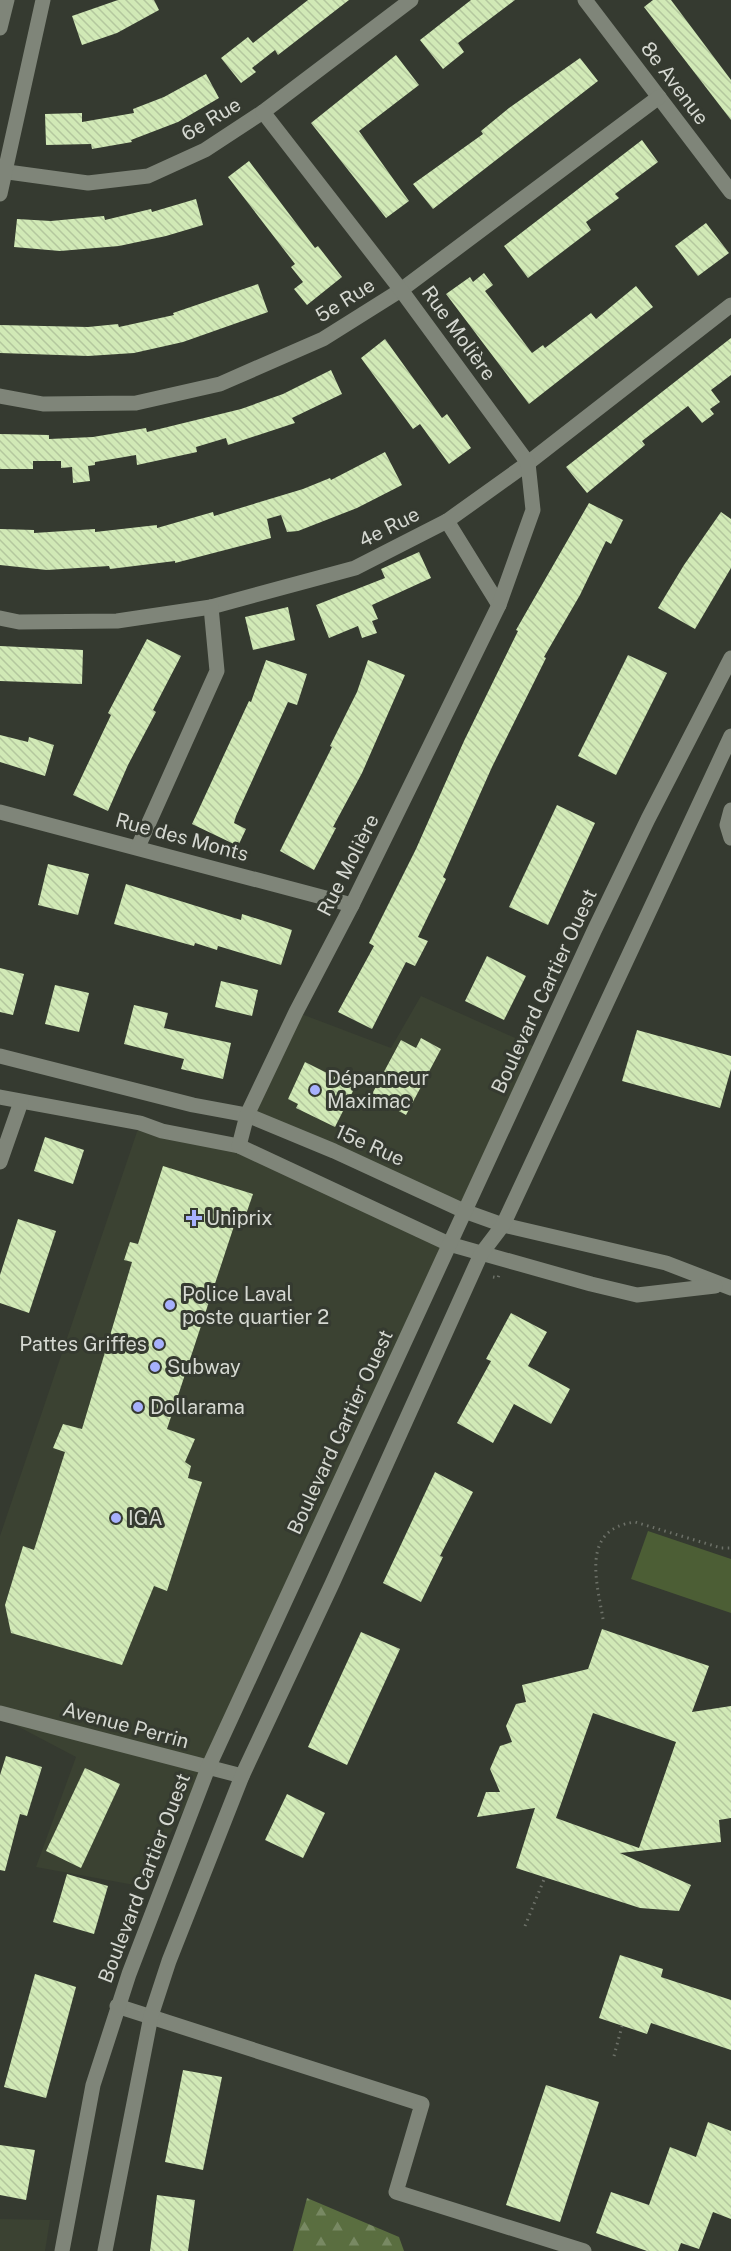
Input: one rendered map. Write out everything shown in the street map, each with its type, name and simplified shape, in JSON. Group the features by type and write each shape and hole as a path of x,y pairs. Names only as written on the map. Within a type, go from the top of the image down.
{"street":[{"path":"0,28 7,0"},
{"path":"0,194 3,172 44,0"},
{"name":"6e Rue","path":"3,172 88,183 148,176 205,150 263,112 411,0"},
{"name":"8e Avenue","path":"585,0 731,192"},
{"name":"5e Rue","path":"0,396 43,404 136,403 220,384 322,339 401,290 659,97"},
{"name":"Rue Molière","path":"239,1146 247,1115 296,1012 352,905 499,605 533,510 528,463 401,290 263,112"},
{"name":"4e Rue","path":"0,618 19,622 117,621 211,607 355,568 447,521 528,463 731,305"},
{"path":"447,521 499,605"},
{"path":"138,847 217,671 211,607"},
{"name":"Boulevard Cartier Ouest","path":"62,2251 93,2085 117,2006 208,1768 464,1211 643,829 731,658"},
{"path":"105,2251 152,2016 169,1961 242,1776 332,1584 481,1254 503,1225 731,736"},
{"path":"731,810 727,825 731,838"},
{"name":"Rue des Monts","path":"0,812 352,905"},
{"name":"15e Rue","path":"0,1056 193,1106 247,1115 334,1151 464,1211 503,1225 666,1263 724,1287"},
{"name":"15e Rue","path":"0,1097 140,1123 162,1131 239,1146 450,1244 637,1295 724,1287"},
{"path":"0,1162 21,1102"},
{"name":"Avenue Perrin","path":"0,1713 242,1776"},
{"path":"117,2006 422,2104 396,2192 584,2251"}],"path":[{"path":"493,1277 498,1278 499,1275"},
{"path":"603,1619 594,1566 595,1555 601,1541 623,1523 634,1522 721,1548 731,1548"},
{"path":"525,1926 545,1877"},
{"path":"614,2056 622,2026"}],"shaded area":[{"path":"421,996 540,1049 464,1211 247,1115 296,1012 391,1048"},
{"path":"140,1123 239,1146 449,1244 208,1768 140,1886 36,1867 76,1757 0,1717 0,1536"},
{"path":"0,2219 50,2220 45,2251 0,2251"}],"green space":[{"path":"648,1531 731,1559 731,1613 631,1579"},
{"path":"307,2198 399,2237 404,2251 293,2251"}],"building":[{"path":"118,0 154,0 159,10 117,33 82,45 72,16"},
{"path":"308,0 349,0 278,55 275,50 252,68 256,72 241,83 221,58 248,37 253,43"},
{"path":"471,0 515,0 458,43 464,52 443,69 420,40"},
{"path":"653,0 671,0 731,80 731,120 644,7"},
{"path":"396,55 419,85 359,131 409,201 386,218 311,123"},
{"path":"580,58 598,81 433,209 413,184 483,134 481,131 509,108"},
{"path":"206,74 219,98 178,122 131,140 132,142 92,149 91,144 46,145 45,114 82,113 82,122 134,113 133,109 164,97"},
{"path":"642,140 658,162 615,194 619,198 586,222 591,230 528,278 504,246"},
{"path":"249,161 315,248 318,246 342,277 307,305 294,289 303,282 291,267 295,264 228,177"},
{"path":"196,199 203,225 166,236 119,246 60,251 14,247 17,219 51,221 104,216 105,220 151,209 152,212"},
{"path":"706,223 729,253 698,276 675,246"},
{"path":"484,273 493,285 485,291 532,353 543,345 545,348 591,313 596,319 636,286 653,307 529,404 446,294 470,277 473,282"},
{"path":"258,284 268,312 183,342 134,353 88,356 0,353 0,325 88,327 118,324 119,327 174,315 173,313"},
{"path":"731,338 731,375 711,390 720,402 710,409 714,414 702,423 688,406 642,441 645,445 587,493 566,467"},
{"path":"385,339 442,418 447,414 471,448 449,464 420,424 413,429 361,358"},
{"path":"331,370 342,394 292,418 295,423 228,445 226,438 196,447 197,452 137,465 136,455 95,462 95,465 88,466 90,481 73,483 72,467 61,468 61,461 33,461 33,469 0,469 0,434 49,435 49,439 93,437 146,428 147,432 241,409 283,394"},
{"path":"385,452 402,485 357,508 298,531 287,532 281,515 267,519 271,538 175,563 175,561 110,569 109,566 47,570 0,565 0,529 34,530 34,533 95,529 95,532 157,525 157,528 213,512 214,516 303,489 330,478 331,480"},
{"path":"589,503 623,520 611,544 606,541 580,595 544,657 546,658 492,767 443,877 446,879 418,937 428,941 415,966 406,962 372,1029 338,1012 374,946 369,943 416,849 464,741 518,631 516,630"},
{"path":"721,512 731,519 731,568 695,629 658,608 684,565"},
{"path":"419,552 431,578 372,605 378,619 372,621 377,633 362,638 358,626 329,638 316,605 385,578 381,569"},
{"path":"288,607 295,640 253,650 245,617"},
{"path":"147,639 181,656 153,710 156,712 128,765 108,811 73,795 111,715 108,713"},
{"path":"0,646 83,650 82,684 0,681"},
{"path":"628,655 667,673 616,775 578,756"},
{"path":"266,660 307,674 297,705 288,702 236,816 234,823 246,829 238,846 192,824 249,701 251,702"},
{"path":"368,660 405,675 362,773 333,827 336,828 314,870 280,851 332,747 330,746 357,692"},
{"path":"0,735 28,742 29,737 54,745 45,776 0,762"},
{"path":"557,805 595,823 548,925 509,907"},
{"path":"48,864 89,874 78,915 38,905"},
{"path":"126,884 241,920 242,914 292,930 281,965 218,946 217,950 195,943 194,946 114,924"},
{"path":"487,956 526,976 504,1020 465,1001"},
{"path":"0,968 24,974 13,1015 0,1012"},
{"path":"221,981 258,990 252,1016 215,1007"},
{"path":"55,985 89,993 79,1032 45,1024"},
{"path":"134,1005 168,1013 164,1028 231,1043 223,1079 181,1069 184,1059 124,1044"},
{"path":"637,1030 731,1056 731,1069 720,1108 622,1081"},
{"path":"421,1038 441,1049 406,1115 371,1096 401,1040 416,1048"},
{"path":"305,1062 355,1087 335,1127 296,1108 298,1104 288,1099"},
{"path":"45,1137 84,1150 73,1184 34,1171"},
{"path":"163,1166 253,1194 241,1229 234,1226 167,1429 195,1439 185,1462 191,1466 188,1478 202,1482 167,1591 154,1586 122,1665 11,1633 5,1605 23,1546 34,1550 65,1452 53,1448 63,1424 82,1429 132,1262 124,1260 130,1242 138,1244"},
{"path":"18,1219 56,1231 29,1313 0,1303 0,1275"},
{"path":"511,1313 547,1332 528,1366 570,1389 551,1424 514,1404 493,1443 457,1423 491,1361 486,1359"},
{"path":"435,1472 473,1492 440,1556 443,1557 421,1602 383,1583"},
{"path":"602,1629 709,1666 692,1712 731,1706 731,1818 719,1820 721,1842 620,1853 691,1885 679,1911 640,1908 516,1868 535,1808 477,1817 486,1792 500,1792 490,1769 500,1746 512,1742 506,1726 516,1704 526,1702 522,1685 588,1669","holes":["593,1713 676,1742 639,1848 556,1818"]},
{"path":"361,1632 400,1649 347,1765 308,1747"},
{"path":"6,1756 42,1767 27,1816 20,1814 5,1871 0,1870 0,1775"},
{"path":"85,1768 120,1784 81,1868 46,1851"},
{"path":"287,1794 325,1813 303,1858 265,1840"},
{"path":"67,1874 108,1886 94,1934 53,1922"},
{"path":"620,1955 663,1969 661,1977 731,2000 731,2050 651,2023 647,2034 599,2018"},
{"path":"35,1974 76,1987 46,2098 4,2087"},
{"path":"183,2070 222,2077 203,2170 165,2162"},
{"path":"546,2085 599,2102 560,2222 506,2205"},
{"path":"708,2122 731,2131 731,2219 713,2212 699,2249 681,2243 678,2251 647,2251 596,2233 611,2192 649,2205 670,2147 696,2157"},
{"path":"0,2145 35,2150 26,2200 0,2195"},
{"path":"157,2195 195,2200 188,2251 150,2251"}],"place":[{"name":"Dépanneur Maximac","path":"315,1090"},
{"name":"Uniprix","path":"194,1218"},
{"name":"Police Laval poste quartier 2","path":"170,1305"},
{"name":"Pattes Griffes","path":"159,1344"},
{"name":"Subway","path":"155,1367"},
{"name":"Dollarama","path":"138,1407"},
{"name":"IGA","path":"116,1518"}]}
